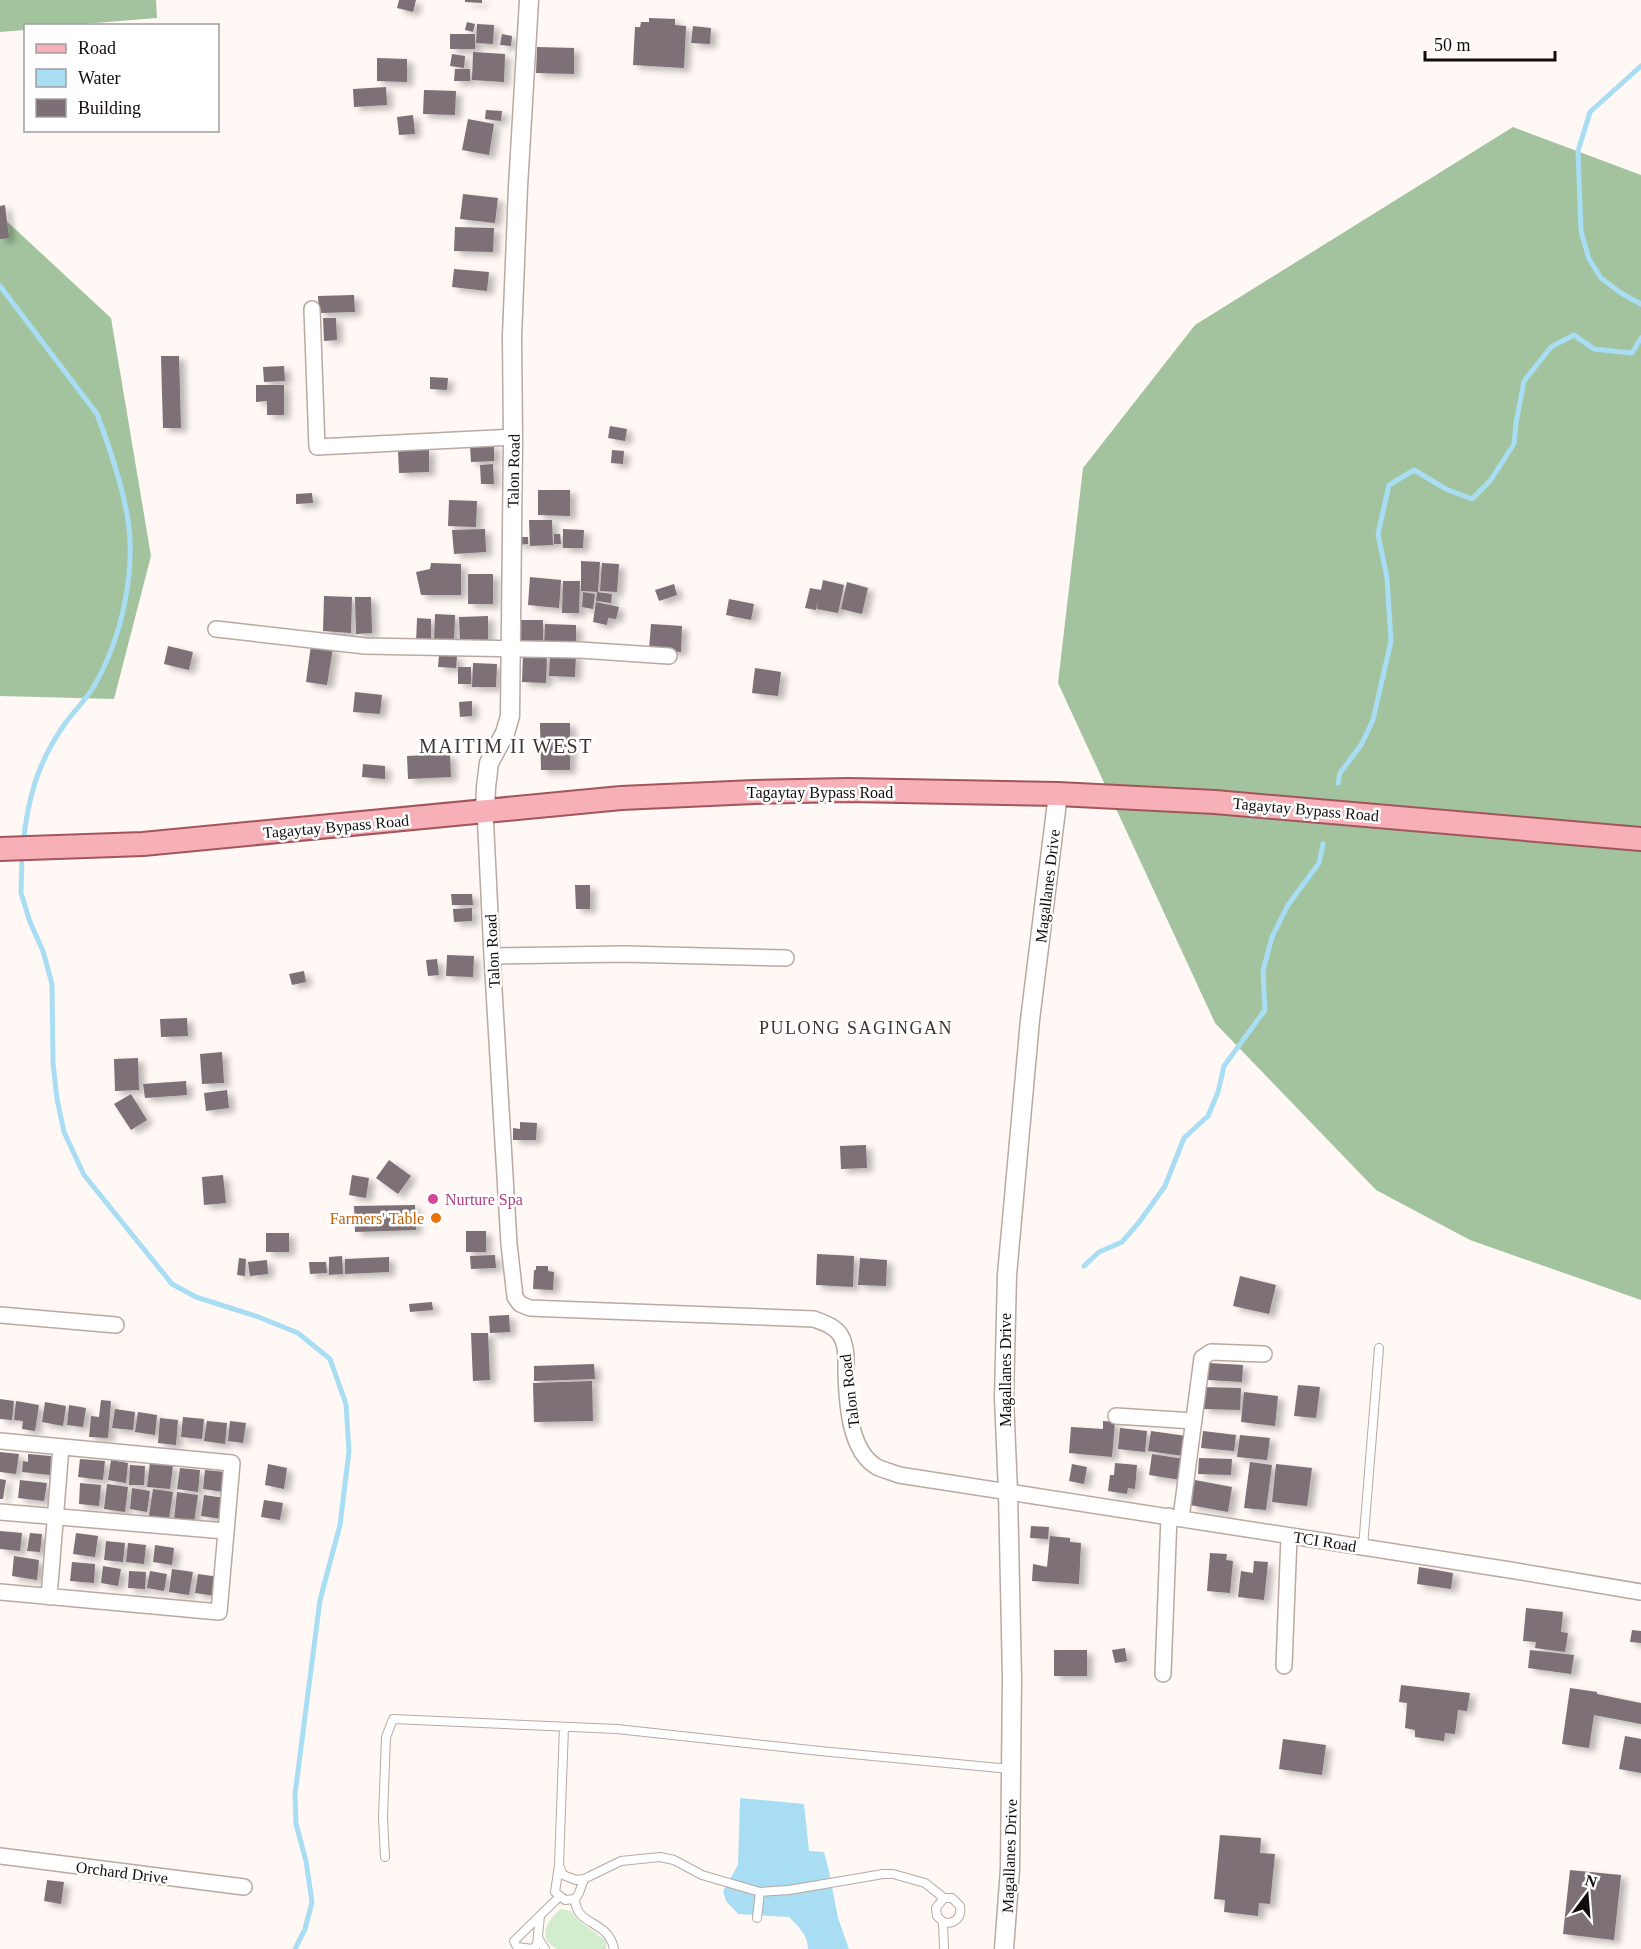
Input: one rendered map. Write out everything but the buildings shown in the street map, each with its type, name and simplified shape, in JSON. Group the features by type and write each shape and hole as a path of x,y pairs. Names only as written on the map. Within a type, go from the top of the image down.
{"main road":[{"name":"Tagaytay Bypass Road","path":"0,849 142,844 621,798 848,790 1058,794 1215,802 1641,839"}],"street":[{"name":"Talon Road","path":"529,0 512,337 510,716 506,733 489,763 485,811 509,1244 515,1297 520,1304 530,1308 814,1319 831,1326 841,1336 845,1351 847,1393 855,1441 868,1460 876,1467 899,1475 1008,1492"},
{"path":"312,309 317,447 513,437"},
{"path":"216,629 364,646 580,650 669,656"},
{"name":"Magallanes Drive","path":"1004,1949 1010,1869 1012,1678 1004,1398 1007,1275 1030,1020 1058,794"},
{"path":"492,956 624,954 786,958"},
{"path":"0,1315 116,1325"},
{"path":"1163,1674 1175,1517 1194,1421 1202,1358 1211,1352 1264,1354"},
{"path":"1116,1416 1194,1421"},
{"path":"0,1442 232,1463 219,1612 0,1592"},
{"path":"49,1597 61,1447"},
{"name":"TCI Road","path":"1008,1492 1641,1592"},
{"path":"0,1512 225,1531"},
{"path":"1284,1666 1289,1536"},
{"name":"Orchard Drive","path":"0,1856 244,1887"}],"lane":[{"path":"1363,1547 1379,1348"},
{"path":"385,1857 383,1817 386,1737 393,1719 617,1729 1011,1769"},
{"path":"564,1727 559,1865 555,1892 566,1900 575,1899"},
{"path":"559,1865 563,1875 576,1880 584,1879 621,1861 660,1857 674,1860 702,1875 760,1892 789,1890 854,1877 892,1874 925,1883 944,1899"},
{"path":"584,1879 575,1899 575,1908 578,1913 605,1930 612,1940 614,1949"},
{"path":"758,1918 760,1892"},
{"path":"540,1916 537,1945 532,1949 517,1947 514,1941 559,1897"},
{"path":"943,1922 955,1921 958,1918 960,1906 952,1898 944,1899 936,1908 937,1916 943,1922 945,1949"},
{"path":"538,1938 545,1949"}],"green space":[{"path":"0,0 156,0 157,18 82,24 24,24 24,30 0,32"},
{"path":"1513,127 1641,175 1641,1300 1470,1240 1376,1190 1215,1023 1058,683 1083,468 1195,325"},
{"path":"0,215 111,318 151,556 114,699 0,696"},
{"path":"561,1909 571,1911 583,1924 606,1941 606,1949 557,1949 551,1945 545,1934 546,1929"}],"water":[{"path":"740,1798 804,1804 809,1851 824,1852 838,1918 849,1949 808,1949 804,1935 789,1917 738,1914 726,1901 723,1891 738,1865"}],"waterway":[{"path":"1641,66 1590,112 1578,151 1581,231 1589,259 1601,278 1641,304"},
{"path":"0,286 97,414 121,489 130,535 125,603 112,647 94,686 64,725 40,768 31,796 23,844"},
{"path":"1338,783 1340,773 1361,745 1373,720 1391,641 1387,578 1378,534 1389,485 1414,470 1446,489 1472,499 1490,481 1514,444 1524,381 1551,347 1574,335 1594,349 1632,353 1641,338"},
{"path":"1084,1266 1099,1252 1122,1242 1140,1221 1165,1186 1184,1138 1208,1116 1218,1092 1224,1066 1265,1010 1263,971 1272,937 1288,905 1319,863 1323,844"},
{"path":"22,853 21,893 30,922 43,951 52,984 53,1063 57,1099 64,1132 84,1175 172,1284 196,1297 256,1316 298,1333 330,1359 346,1404 349,1451 340,1525 320,1600 295,1794 296,1824 306,1861 312,1902 305,1929 295,1949"}],"place":[{"name":"Nurture Spa","path":"433,1199"},
{"name":"Farmers' Table","path":"436,1218"}],"district":[{"name":"MAITIM II WEST","path":"506,746"},
{"name":"PULONG SAGINGAN","path":"856,1028"}]}
